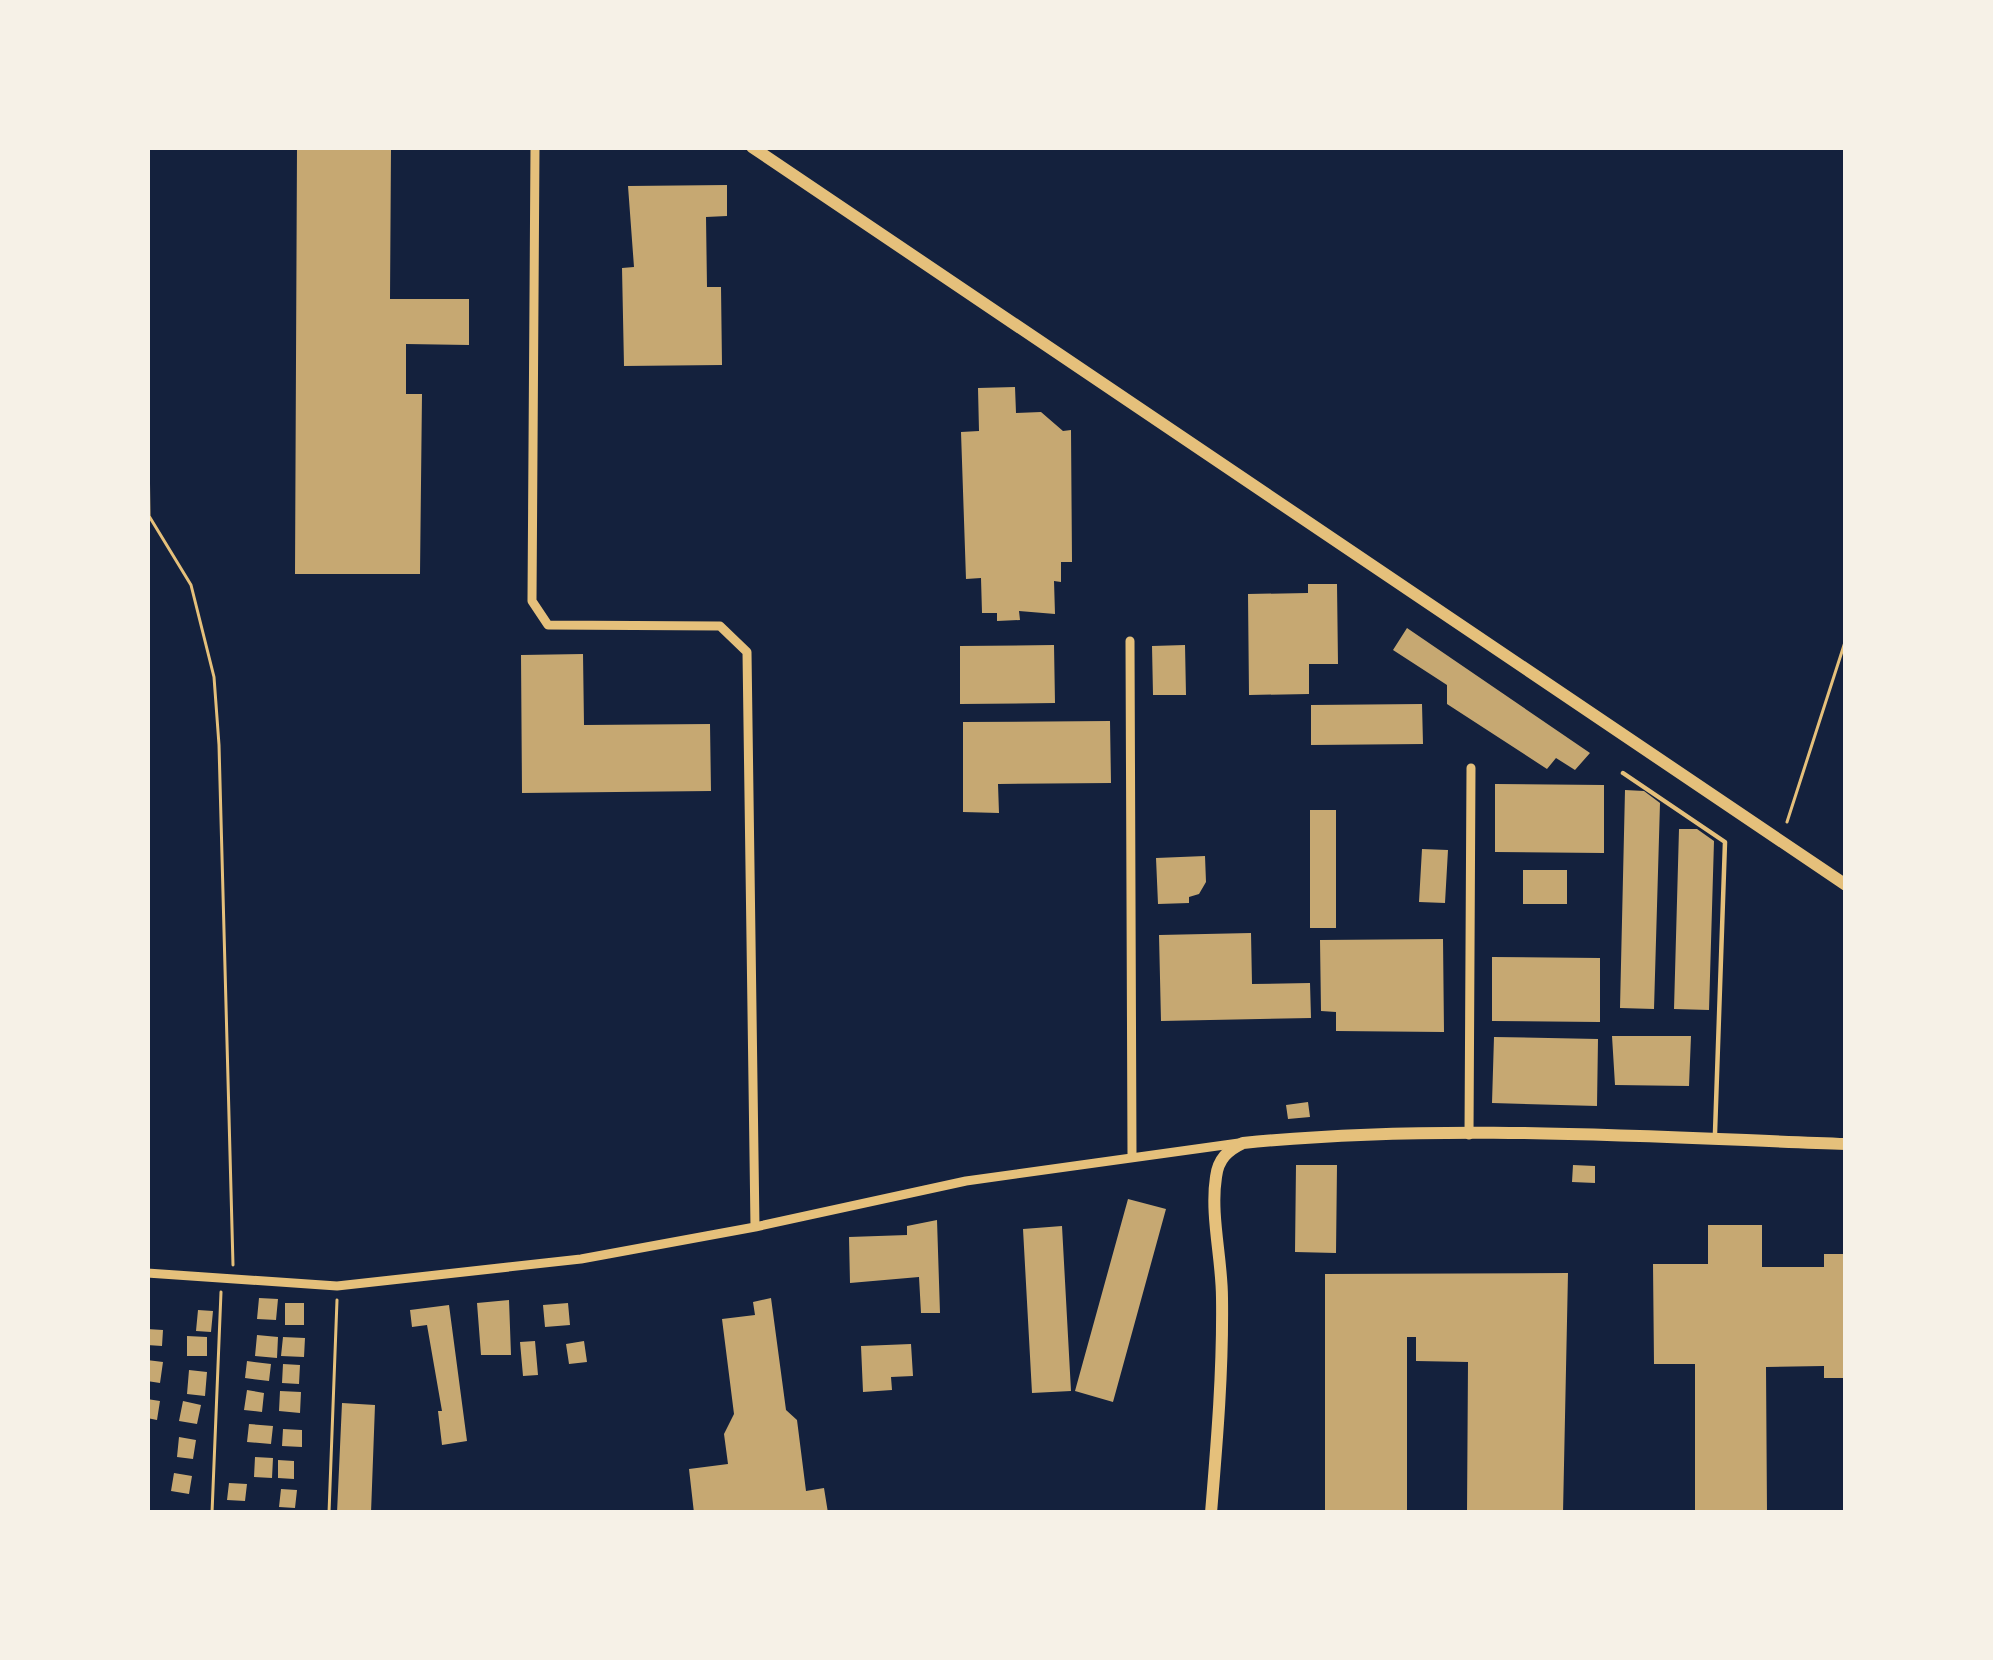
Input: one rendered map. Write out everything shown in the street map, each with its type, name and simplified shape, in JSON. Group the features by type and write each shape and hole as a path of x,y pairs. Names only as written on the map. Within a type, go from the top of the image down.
{"street":[{"path":"535,147 532,602 548,625 720,626 747,652 754,1227"},
{"path":"752,147 1846,885"},
{"path":"1130,641 1132,1157"},
{"path":"1469,1135 1471,768"},
{"path":"147,1273 338,1286 580,1259 966,1181 1321,1135 1846,1144"},
{"path":"1211,1513 1222,1343 1215,1179 1220,1160 1243,1143"}],"lane":[{"path":"1623,773 1725,842 1715,1139"}],"path":[{"path":"147,382 149,516 191,585 214,677 219,745 228,1279 212,1513"},
{"path":"1787,824 1846,640"},
{"path":"329,1513 338,1286"}],"building":[{"path":"297,147 391,147 390,299 469,299 469,345 406,344 406,394 422,394 420,574 295,574"},
{"path":"727,185 727,216 706,217 707,287 721,287 722,365 624,366 622,268 634,267 628,186"},
{"path":"1015,387 1016,413 1041,412 1063,431 1071,430 1072,562 1061,562 1061,582 1054,581 1055,614 1019,611 1020,620 997,621 997,613 982,613 981,578 966,579 961,432 979,431 978,388"},
{"path":"1308,584 1337,584 1338,664 1309,664 1309,694 1249,695 1248,594 1308,593"},
{"path":"1407,628 1590,753 1575,770 1556,758 1547,769 1447,704 1447,685 1393,650"},
{"path":"1054,645 1055,703 960,704 960,646"},
{"path":"1185,645 1186,695 1153,695 1152,646"},
{"path":"583,654 584,725 710,724 711,791 522,793 521,655"},
{"path":"1422,704 1423,744 1311,745 1311,705"},
{"path":"1110,721 1111,783 998,784 999,813 963,812 963,722"},
{"path":"1495,784 1604,785 1604,853 1495,852"},
{"path":"1625,790 1644,791 1660,803 1654,1009 1620,1008"},
{"path":"1310,810 1336,810 1336,928 1310,928"},
{"path":"1679,829 1697,829 1714,841 1709,1010 1674,1009"},
{"path":"1422,849 1448,850 1445,903 1419,902"},
{"path":"1205,856 1206,882 1199,894 1189,897 1189,903 1158,904 1156,858"},
{"path":"1523,870 1567,870 1567,904 1523,904"},
{"path":"1251,933 1252,984 1310,983 1311,1018 1161,1021 1159,935"},
{"path":"1443,939 1444,1032 1336,1031 1336,1012 1321,1011 1320,940"},
{"path":"1492,957 1600,958 1600,1022 1492,1021"},
{"path":"1612,1036 1691,1036 1689,1086 1615,1085"},
{"path":"1494,1037 1598,1039 1597,1106 1492,1103"},
{"path":"1308,1102 1310,1117 1288,1119 1286,1105"},
{"path":"1296,1165 1337,1165 1336,1253 1295,1252"},
{"path":"1573,1165 1595,1166 1595,1183 1572,1182"},
{"path":"1128,1199 1166,1209 1113,1402 1075,1391"},
{"path":"937,1220 940,1313 921,1313 919,1277 850,1283 849,1237 907,1235 907,1226"},
{"path":"1708,1225 1762,1225 1762,1267 1824,1267 1824,1254 1846,1254 1846,1378 1824,1378 1824,1366 1766,1367 1767,1513 1695,1513 1695,1364 1654,1364 1653,1264 1708,1264"},
{"path":"1062,1226 1071,1391 1032,1393 1023,1229"},
{"path":"1568,1273 1563,1513 1467,1513 1468,1362 1416,1361 1416,1337 1407,1337 1407,1513 1325,1513 1325,1274"},
{"path":"259,1298 278,1299 276,1320 257,1319"},
{"path":"771,1298 786,1410 797,1420 806,1491 824,1488 828,1513 694,1513 689,1469 728,1464 724,1434 734,1414 722,1319 755,1315 753,1302"},
{"path":"509,1300 511,1355 481,1355 477,1303"},
{"path":"285,1303 304,1303 304,1325 285,1325"},
{"path":"568,1303 570,1325 545,1327 543,1305"},
{"path":"449,1305 467,1441 442,1445 438,1411 442,1411 427,1325 412,1327 410,1310"},
{"path":"198,1310 213,1311 211,1332 196,1331"},
{"path":"147,1329 163,1330 162,1346 147,1345"},
{"path":"257,1335 278,1337 277,1358 255,1356"},
{"path":"187,1336 207,1337 207,1356 187,1356"},
{"path":"283,1337 305,1338 304,1357 281,1356"},
{"path":"535,1341 538,1375 523,1376 520,1342"},
{"path":"584,1341 587,1362 569,1364 566,1344"},
{"path":"911,1344 913,1376 891,1377 892,1390 863,1392 861,1346"},
{"path":"147,1360 163,1362 160,1383 147,1381"},
{"path":"247,1361 271,1364 269,1381 245,1378"},
{"path":"283,1364 300,1365 299,1384 282,1383"},
{"path":"189,1370 207,1372 205,1396 187,1394"},
{"path":"247,1390 264,1393 262,1412 244,1410"},
{"path":"280,1391 301,1392 300,1413 279,1411"},
{"path":"147,1399 160,1401 157,1420 147,1418"},
{"path":"183,1401 201,1405 197,1424 179,1421"},
{"path":"342,1403 375,1405 371,1513 337,1513"},
{"path":"249,1424 273,1426 271,1444 247,1442"},
{"path":"283,1429 302,1430 302,1447 282,1446"},
{"path":"179,1437 196,1440 193,1459 177,1457"},
{"path":"255,1457 273,1458 272,1478 254,1477"},
{"path":"278,1460 294,1461 294,1479 278,1478"},
{"path":"174,1473 192,1476 189,1494 171,1491"},
{"path":"229,1483 247,1484 245,1501 227,1500"},
{"path":"281,1489 297,1490 295,1508 279,1507"}]}
